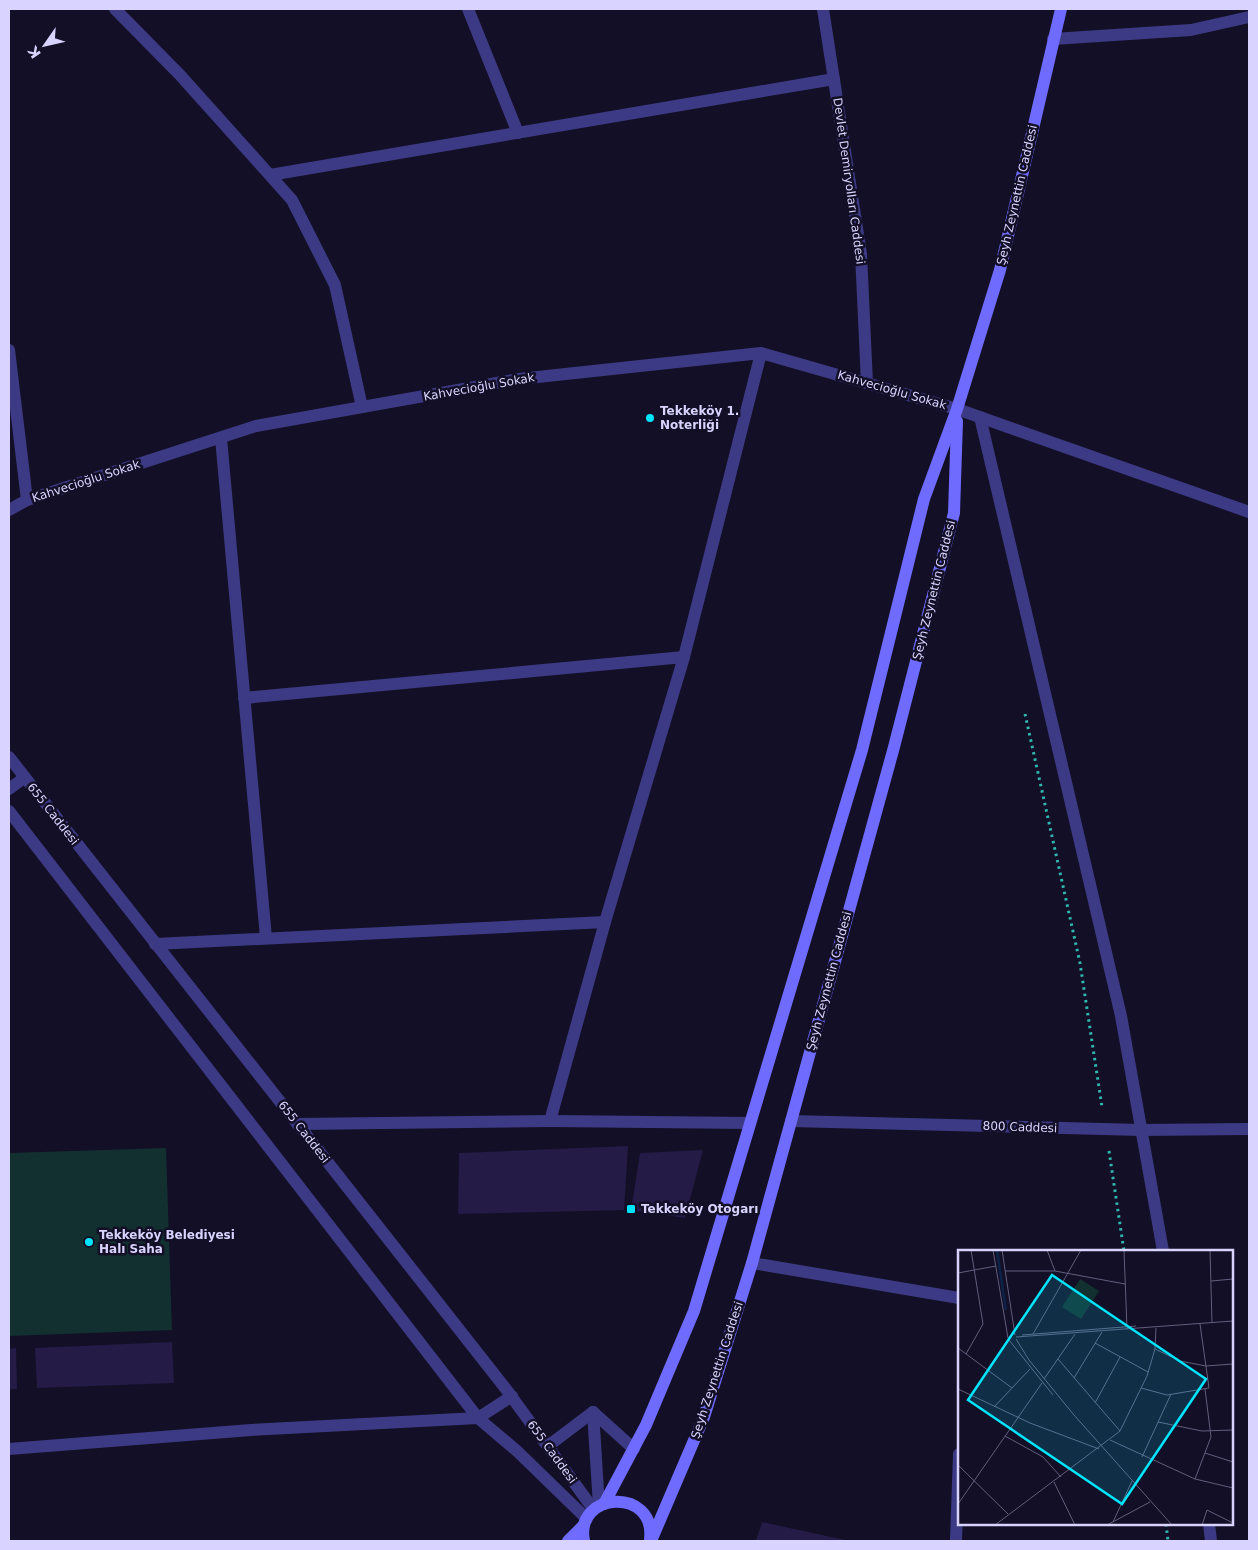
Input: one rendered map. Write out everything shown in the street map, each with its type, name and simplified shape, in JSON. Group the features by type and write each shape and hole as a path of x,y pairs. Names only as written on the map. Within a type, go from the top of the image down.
{"main road":[{"name":"Şeyh Zeynettin Caddesi","path":"568,1541 594,1513 634,1448 646,1425 694,1311 862,750 924,499 957,409 1000,270 1061,9"},
{"name":"Şeyh Zeynettin Caddesi","path":"651,1541 704,1417 752,1263 894,747 954,513 957,409"},
{"path":"584,1541 594,1513 616,1501 635,1506 649,1522 651,1541"}],"street":[{"path":"115,9 180,76 292,200 335,285 362,407"},
{"path":"468,9 518,133"},
{"name":"Devlet Demiryolları Caddesi","path":"823,9 861,254 867,383"},
{"path":"1054,39 1191,30 1249,17"},
{"path":"270,175 834,79"},
{"path":"9,350 27,500"},
{"path":"550,1121 605,922 684,657 761,354"},
{"name":"Kahvecioğlu Sokak","path":"9,510 27,500 256,426 519,379 761,354 980,416 1249,512"},
{"path":"980,416 1121,1016 1163,1250"},
{"path":"221,438 266,938"},
{"path":"244,698 684,657"},
{"name":"655 Caddesi","path":"9,757 512,1396 594,1513"},
{"path":"9,789 24,778"},
{"name":"655 Caddesi","path":"9,811 478,1418 594,1513"},
{"path":"155,944 605,922"},
{"path":"298,1124 550,1121 750,1123"},
{"name":"800 Caddesi","path":"791,1121 1105,1130 1249,1129"},
{"path":"752,1263 958,1298"},
{"path":"9,1449 251,1430 478,1418 512,1396"},
{"path":"593,1412 634,1448"},
{"path":"548,1446 593,1412"},
{"path":"593,1412 594,1513"},
{"path":"956,1541 958,1483"},
{"path":"1209,1525 1211,1541"}],"path":[{"path":"1024,710 1080,963 1124,1250"},
{"path":"1166,1525 1168,1541"}],"green space":[{"name":"Tekkeköy Belediyesi Halı Saha","path":"166,1148 172,1330 9,1336 9,1153"}],"building":[{"path":"628,1146 624,1210 458,1214 459,1153"},
{"path":"703,1150 685,1218 631,1210 640,1153"},
{"path":"172,1342 174,1383 37,1388 35,1348"},
{"path":"16,1348 17,1389 9,1389 9,1349"},
{"path":"762,1522 845,1540 845,1541 756,1541"}],"place":[{"name":"Tekkeköy 1. Noterliği","path":"650,418"},
{"name":"Tekkeköy Otogarı","path":"631,1209"},
{"name":"Tekkeköy Belediyesi Halı Saha","path":"89,1242"}]}
